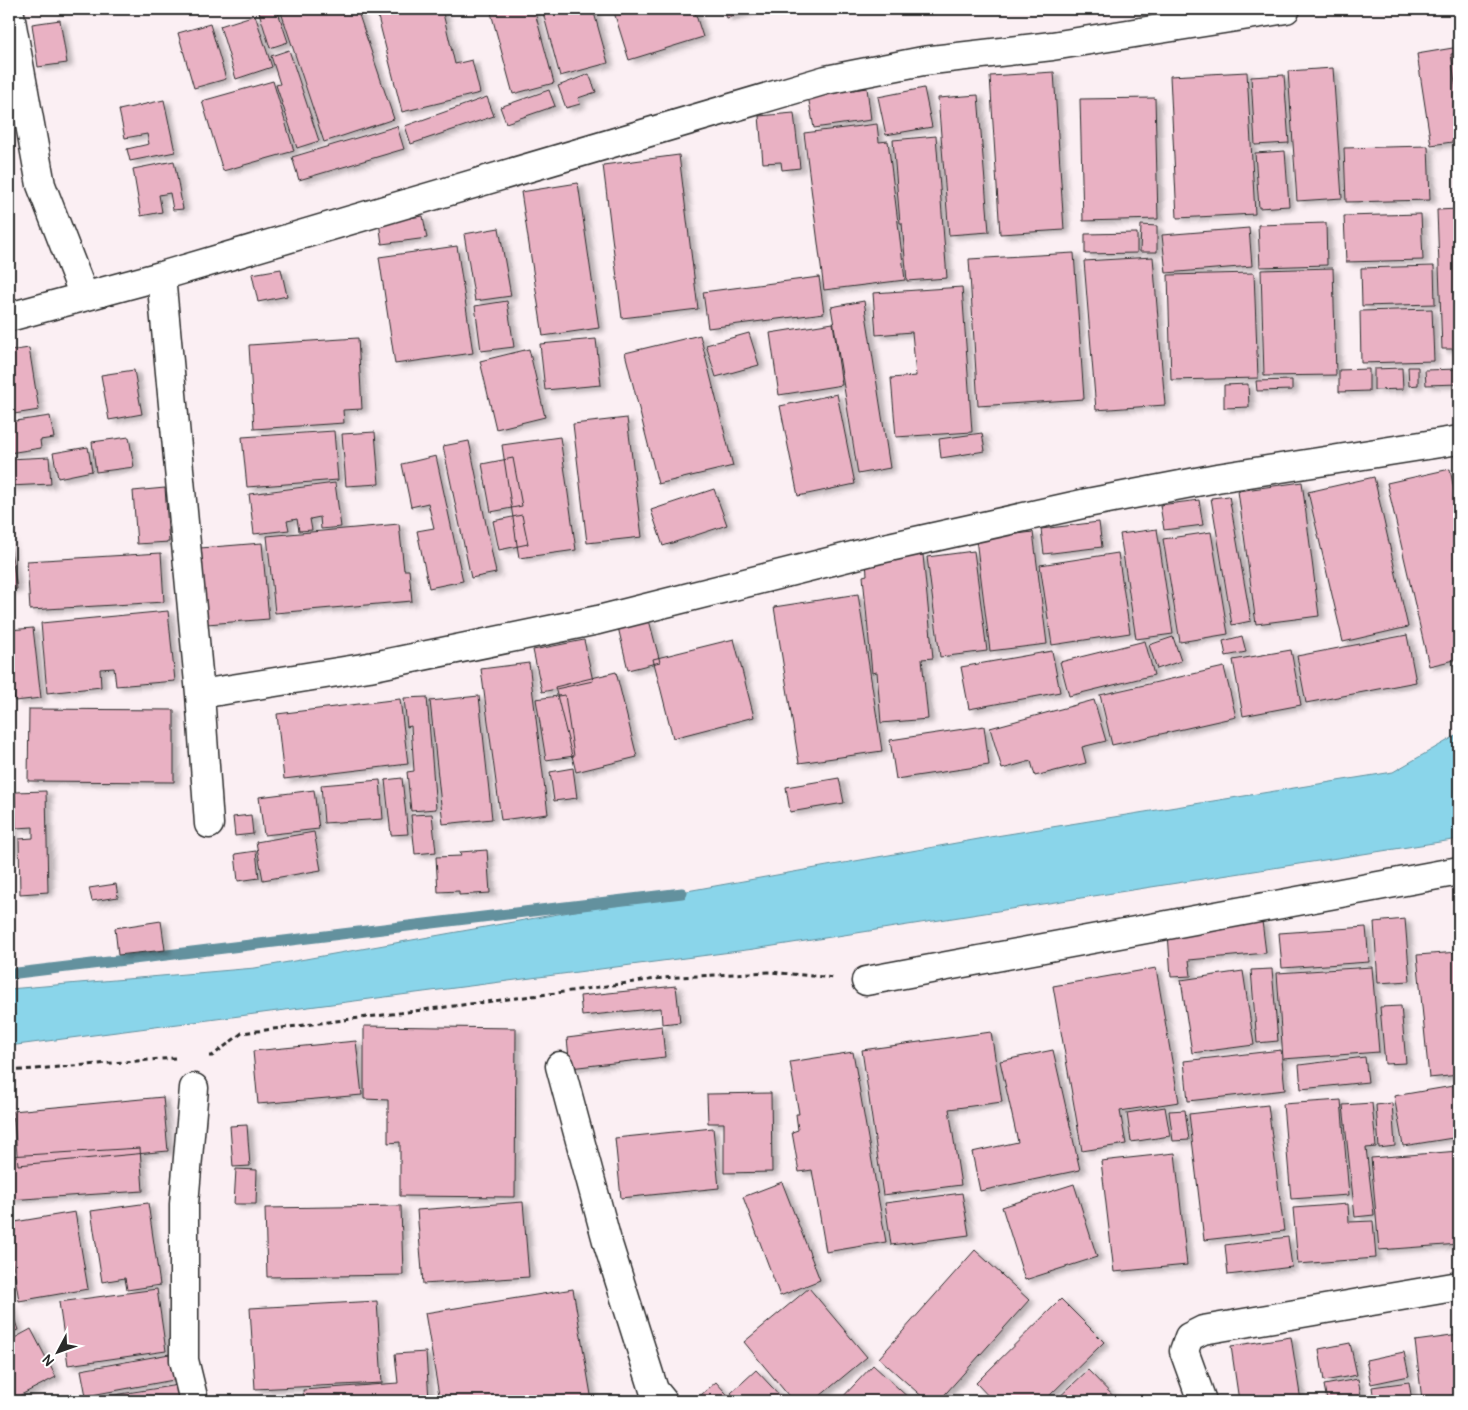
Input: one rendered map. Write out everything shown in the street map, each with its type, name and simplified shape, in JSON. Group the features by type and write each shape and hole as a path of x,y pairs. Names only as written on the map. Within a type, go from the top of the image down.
{"street":[{"path":"9,9 41,185 84,296"},
{"path":"9,317 161,276 826,80 923,61 1052,46 1286,9"},
{"path":"161,276 200,694 208,824"},
{"path":"200,694 369,667 598,620 880,549 1087,503 1217,478 1459,440"},
{"path":"866,981 1459,871"},
{"path":"560,1066 607,1241 654,1390 663,1401"},
{"path":"194,1088 184,1204 184,1360 194,1401"},
{"path":"1202,1401 1184,1351 1189,1337 1203,1330 1459,1286"}],"path":[{"path":"202,1056 212,1056 242,1033 663,978 770,972 866,981"},
{"path":"9,1071 184,1057"}],"water":[{"path":"1459,734 1459,839 754,949 9,1046 9,989 255,968 990,837 1393,772"}],"building":[{"path":"258,9 277,9 288,42 270,48"},
{"path":"280,9 357,9 394,119 324,142"},
{"path":"376,9 442,9 455,64 472,60 480,93 402,112"},
{"path":"490,9 534,9 554,83 513,94"},
{"path":"542,9 593,9 608,63 560,76"},
{"path":"613,9 694,9 703,37 629,60"},
{"path":"723,9 754,9 727,18"},
{"path":"255,15 272,67 236,79 220,26"},
{"path":"60,20 67,63 38,67 32,24"},
{"path":"210,24 226,79 194,88 178,33"},
{"path":"1459,47 1459,141 1431,145 1417,54"},
{"path":"289,50 319,141 297,148 276,85 280,84 271,56"},
{"path":"1459,53 1459,110 1451,54"},
{"path":"1333,68 1342,198 1297,201 1288,71"},
{"path":"1054,72 1064,230 1000,234 990,76"},
{"path":"1247,72 1255,214 1177,218 1170,76"},
{"path":"589,74 596,92 578,98 580,104 566,108 558,86"},
{"path":"1284,75 1289,143 1255,145 1251,77"},
{"path":"273,81 294,151 223,171 202,101"},
{"path":"867,88 871,120 814,128 808,96"},
{"path":"924,88 932,127 886,135 878,97"},
{"path":"549,90 555,106 506,123 500,107"},
{"path":"978,95 989,232 949,235 938,98"},
{"path":"487,97 494,116 411,144 405,126"},
{"path":"1155,98 1158,219 1083,221 1080,99"},
{"path":"164,100 175,152 130,161 127,149 149,144 147,134 125,138 119,110"},
{"path":"794,113 800,168 782,170 781,162 763,163 759,116"},
{"path":"877,124 879,142 888,141 905,280 824,290 804,133"},
{"path":"397,126 404,149 299,180 292,157"},
{"path":"936,136 947,278 907,281 893,140"},
{"path":"1428,146 1430,200 1346,202 1344,148"},
{"path":"1285,151 1289,206 1259,208 1255,153"},
{"path":"679,155 698,309 622,318 603,165"},
{"path":"174,161 183,209 173,210 170,193 159,195 162,212 141,216 133,169"},
{"path":"578,183 599,328 543,336 521,192"},
{"path":"1459,209 1459,349 1442,349 1437,210"},
{"path":"1421,214 1423,260 1346,262 1344,216"},
{"path":"423,216 427,238 382,244 379,222"},
{"path":"1326,223 1327,265 1260,267 1258,225"},
{"path":"1141,225 1157,226 1157,252 1140,252"},
{"path":"499,228 511,296 475,301 464,234"},
{"path":"1249,228 1252,266 1166,273 1162,235"},
{"path":"1137,233 1137,253 1085,254 1085,234"},
{"path":"457,246 473,353 395,364 379,257"},
{"path":"1074,253 1084,399 978,406 969,259"},
{"path":"1153,257 1165,405 1096,410 1084,261"},
{"path":"1434,266 1435,304 1362,306 1361,268"},
{"path":"1333,268 1336,375 1264,376 1261,270"},
{"path":"281,269 287,296 258,302 252,274"},
{"path":"1254,273 1258,378 1171,380 1168,275"},
{"path":"819,277 824,313 708,328 703,292"},
{"path":"962,287 972,432 896,437 891,378 916,376 912,332 876,335 873,293"},
{"path":"507,301 514,347 481,351 475,306"},
{"path":"864,301 890,468 858,474 831,307"},
{"path":"1432,309 1434,361 1361,363 1360,311"},
{"path":"833,323 842,385 779,395 770,333"},
{"path":"749,333 759,365 716,377 706,345"},
{"path":"700,335 733,466 658,484 625,353"},
{"path":"358,338 362,409 343,410 344,423 254,429 249,345"},
{"path":"596,339 601,385 545,390 540,344"},
{"path":"29,348 39,410 14,414 11,399 9,399 9,351"},
{"path":"529,349 545,417 496,429 480,361"},
{"path":"1408,367 1418,367 1418,385 1409,386"},
{"path":"1402,368 1403,389 1374,390 1374,369"},
{"path":"1369,369 1369,391 1339,392 1339,370"},
{"path":"1459,369 1459,384 1426,385 1425,370"},
{"path":"134,370 142,414 109,420 101,375"},
{"path":"1292,380 1292,390 1257,391 1256,381"},
{"path":"1248,384 1249,407 1224,408 1224,385"},
{"path":"837,394 855,484 798,496 780,406"},
{"path":"50,416 54,438 40,440 41,448 9,453 9,422"},
{"path":"627,418 642,537 587,543 573,424"},
{"path":"334,431 338,480 247,487 242,437"},
{"path":"375,432 379,484 346,486 342,434"},
{"path":"982,433 985,451 941,458 939,439"},
{"path":"129,437 134,467 96,472 92,442"},
{"path":"560,437 576,550 519,558 502,445"},
{"path":"469,441 496,573 471,578 443,446"},
{"path":"88,447 92,471 58,478 53,453"},
{"path":"436,456 463,581 429,588 417,531 434,528 428,503 411,507 402,464"},
{"path":"49,457 51,484 9,486 9,459"},
{"path":"513,458 522,506 491,512 482,464"},
{"path":"1450,469 1454,490 1459,489 1459,659 1429,666 1387,483"},
{"path":"1374,477 1408,627 1343,642 1308,492"},
{"path":"1302,482 1319,616 1256,624 1238,491"},
{"path":"335,483 341,527 321,529 320,517 310,519 312,530 299,531 297,519 287,521 289,530 254,534 249,494"},
{"path":"165,488 169,542 137,544 133,491"},
{"path":"714,489 727,525 663,546 651,510"},
{"path":"1229,496 1251,621 1232,625 1211,498"},
{"path":"1199,500 1203,525 1164,530 1160,505"},
{"path":"522,515 528,544 499,550 493,521"},
{"path":"1099,522 1102,547 1044,554 1041,529"},
{"path":"399,524 404,570 409,570 412,601 275,613 267,536"},
{"path":"1157,529 1173,634 1136,639 1120,534"},
{"path":"1033,532 1047,644 990,651 976,539"},
{"path":"1211,532 1228,634 1180,642 1163,539"},
{"path":"9,537 17,589 9,590"},
{"path":"262,543 269,619 207,624 200,548"},
{"path":"974,551 987,651 940,657 927,557"},
{"path":"161,553 164,602 30,610 27,561"},
{"path":"1118,553 1130,633 1052,645 1040,565"},
{"path":"923,555 933,658 922,659 928,719 881,723 877,672 872,673 863,576 867,575 866,561"},
{"path":"858,594 882,751 799,763 774,607"},
{"path":"168,611 175,681 116,686 114,668 100,669 101,687 47,693 41,623"},
{"path":"649,620 660,662 628,670 618,627"},
{"path":"33,628 41,698 15,701 9,657 9,630"},
{"path":"1407,635 1416,682 1306,703 1297,656"},
{"path":"1242,636 1246,652 1226,656 1223,641"},
{"path":"1173,637 1181,661 1157,669 1149,645"},
{"path":"734,639 754,717 673,738 653,659"},
{"path":"584,640 593,681 542,692 533,650"},
{"path":"1145,641 1154,675 1069,696 1060,662"},
{"path":"1291,650 1301,705 1243,716 1233,660"},
{"path":"1052,651 1060,692 969,709 961,667"},
{"path":"529,663 548,814 501,820 481,669"},
{"path":"1224,667 1236,717 1112,745 1100,695"},
{"path":"616,672 637,757 576,772 555,687"},
{"path":"565,695 574,756 546,760 536,699"},
{"path":"479,696 492,819 443,824 430,701"},
{"path":"427,697 436,809 411,811 407,772 414,771 411,726 407,727 404,698"},
{"path":"400,699 408,764 284,779 277,714"},
{"path":"1094,700 1106,741 1082,747 1086,763 1035,776 1031,761 1002,769 990,728"},
{"path":"29,709 174,710 174,782 28,781"},
{"path":"984,726 989,765 896,779 890,740"},
{"path":"573,768 577,798 554,801 550,772"},
{"path":"402,778 408,834 391,835 385,780"},
{"path":"839,778 844,803 790,812 786,787"},
{"path":"380,780 383,819 324,823 321,785"},
{"path":"314,790 319,829 264,835 259,797"},
{"path":"46,791 48,892 20,894 19,839 33,838 33,827 16,828 15,792"},
{"path":"432,814 436,852 415,854 411,815"},
{"path":"251,815 253,834 235,836 233,817"},
{"path":"9,820 12,820 13,852 9,852"},
{"path":"314,832 321,870 263,880 256,842"},
{"path":"487,850 490,893 459,895 459,891 438,892 436,857 461,856 460,852"},
{"path":"256,851 259,878 238,881 235,854"},
{"path":"116,884 118,897 92,901 89,888"},
{"path":"1405,919 1410,981 1378,983 1374,922"},
{"path":"161,921 165,950 118,955 115,928"},
{"path":"1262,921 1266,953 1189,960 1191,976 1171,977 1168,933"},
{"path":"1366,927 1369,962 1282,968 1279,933"},
{"path":"1459,952 1459,1075 1429,1078 1417,955"},
{"path":"1372,967 1379,1052 1283,1059 1277,973"},
{"path":"1156,968 1179,1102 1120,1111 1126,1144 1082,1151 1053,986"},
{"path":"1272,969 1278,1041 1257,1043 1251,970"},
{"path":"1243,971 1254,1045 1192,1053 1181,980"},
{"path":"676,986 680,1022 662,1024 661,1008 582,1016 580,996"},
{"path":"1401,1006 1406,1063 1385,1064 1380,1007"},
{"path":"364,1026 516,1028 515,1197 400,1196 400,1142 388,1143 388,1100 364,1099"},
{"path":"662,1026 665,1057 570,1068 567,1038"},
{"path":"991,1032 1002,1102 949,1109 961,1185 883,1195 862,1050"},
{"path":"356,1041 362,1095 258,1104 253,1051"},
{"path":"1053,1050 1080,1170 980,1191 972,1152 1018,1142 1000,1061"},
{"path":"1281,1050 1285,1090 1188,1101 1184,1061"},
{"path":"853,1052 886,1242 826,1252 812,1170 799,1172 792,1132 798,1130 796,1114 799,1114 790,1062"},
{"path":"1365,1057 1368,1082 1301,1089 1299,1065"},
{"path":"1459,1085 1459,1137 1403,1146 1394,1096"},
{"path":"771,1093 772,1172 724,1173 724,1123 708,1123 707,1094"},
{"path":"163,1097 168,1151 18,1165 13,1111"},
{"path":"1341,1100 1349,1195 1291,1199 1283,1104"},
{"path":"1372,1103 1376,1147 1366,1148 1374,1215 1355,1217 1343,1105"},
{"path":"1392,1103 1395,1146 1379,1148 1376,1105"},
{"path":"1268,1105 1284,1231 1204,1240 1189,1114"},
{"path":"1165,1107 1170,1136 1131,1142 1127,1113"},
{"path":"1185,1110 1189,1140 1173,1141 1169,1111"},
{"path":"247,1125 250,1166 233,1167 230,1126"},
{"path":"713,1128 719,1188 621,1198 615,1138"},
{"path":"140,1148 143,1191 9,1200 9,1156"},
{"path":"1459,1151 1459,1244 1379,1250 1371,1158"},
{"path":"1175,1153 1187,1265 1114,1272 1101,1161"},
{"path":"236,1169 257,1170 256,1204 234,1204"},
{"path":"782,1182 820,1280 780,1296 743,1197"},
{"path":"1074,1184 1097,1257 1025,1280 1002,1207"},
{"path":"962,1193 969,1235 891,1245 885,1203"},
{"path":"523,1202 529,1277 423,1284 417,1210"},
{"path":"148,1203 160,1285 127,1290 125,1278 102,1282 91,1211"},
{"path":"1348,1204 1349,1222 1373,1221 1376,1258 1298,1264 1293,1208"},
{"path":"401,1206 403,1275 267,1277 265,1208"},
{"path":"75,1212 88,1289 19,1301 9,1239 9,1223"},
{"path":"1288,1237 1292,1267 1228,1275 1225,1245"},
{"path":"975,1250 1029,1300 939,1401 927,1401 879,1358"},
{"path":"809,1288 867,1357 814,1401 793,1401 744,1342"},
{"path":"157,1289 166,1351 68,1365 59,1302"},
{"path":"573,1289 592,1401 440,1401 425,1313"},
{"path":"1061,1299 1104,1342 1044,1401 993,1401 976,1383"},
{"path":"377,1301 382,1383 255,1389 250,1308"},
{"path":"9,1304 18,1330 9,1333"},
{"path":"31,1329 56,1377 9,1401 9,1341"},
{"path":"1459,1335 1459,1395 1422,1400 1415,1341"},
{"path":"1291,1337 1301,1401 1239,1401 1231,1346"},
{"path":"1350,1343 1357,1375 1324,1381 1319,1349"},
{"path":"426,1352 429,1401 304,1401 303,1390 398,1383 395,1354"},
{"path":"1404,1352 1409,1376 1371,1384 1366,1360"},
{"path":"175,1353 179,1379 86,1396 81,1370"},
{"path":"873,1365 912,1401 839,1401"},
{"path":"756,1370 785,1401 738,1401 731,1393"},
{"path":"1088,1370 1118,1401 1055,1401"},
{"path":"1358,1379 1362,1401 1327,1401 1324,1385"},
{"path":"716,1382 733,1401 694,1401"},
{"path":"1409,1382 1412,1401 1374,1401 1372,1387"},
{"path":"178,1385 181,1401 109,1401 108,1396"}],"waterway":[{"path":"9,974 682,893"}]}
